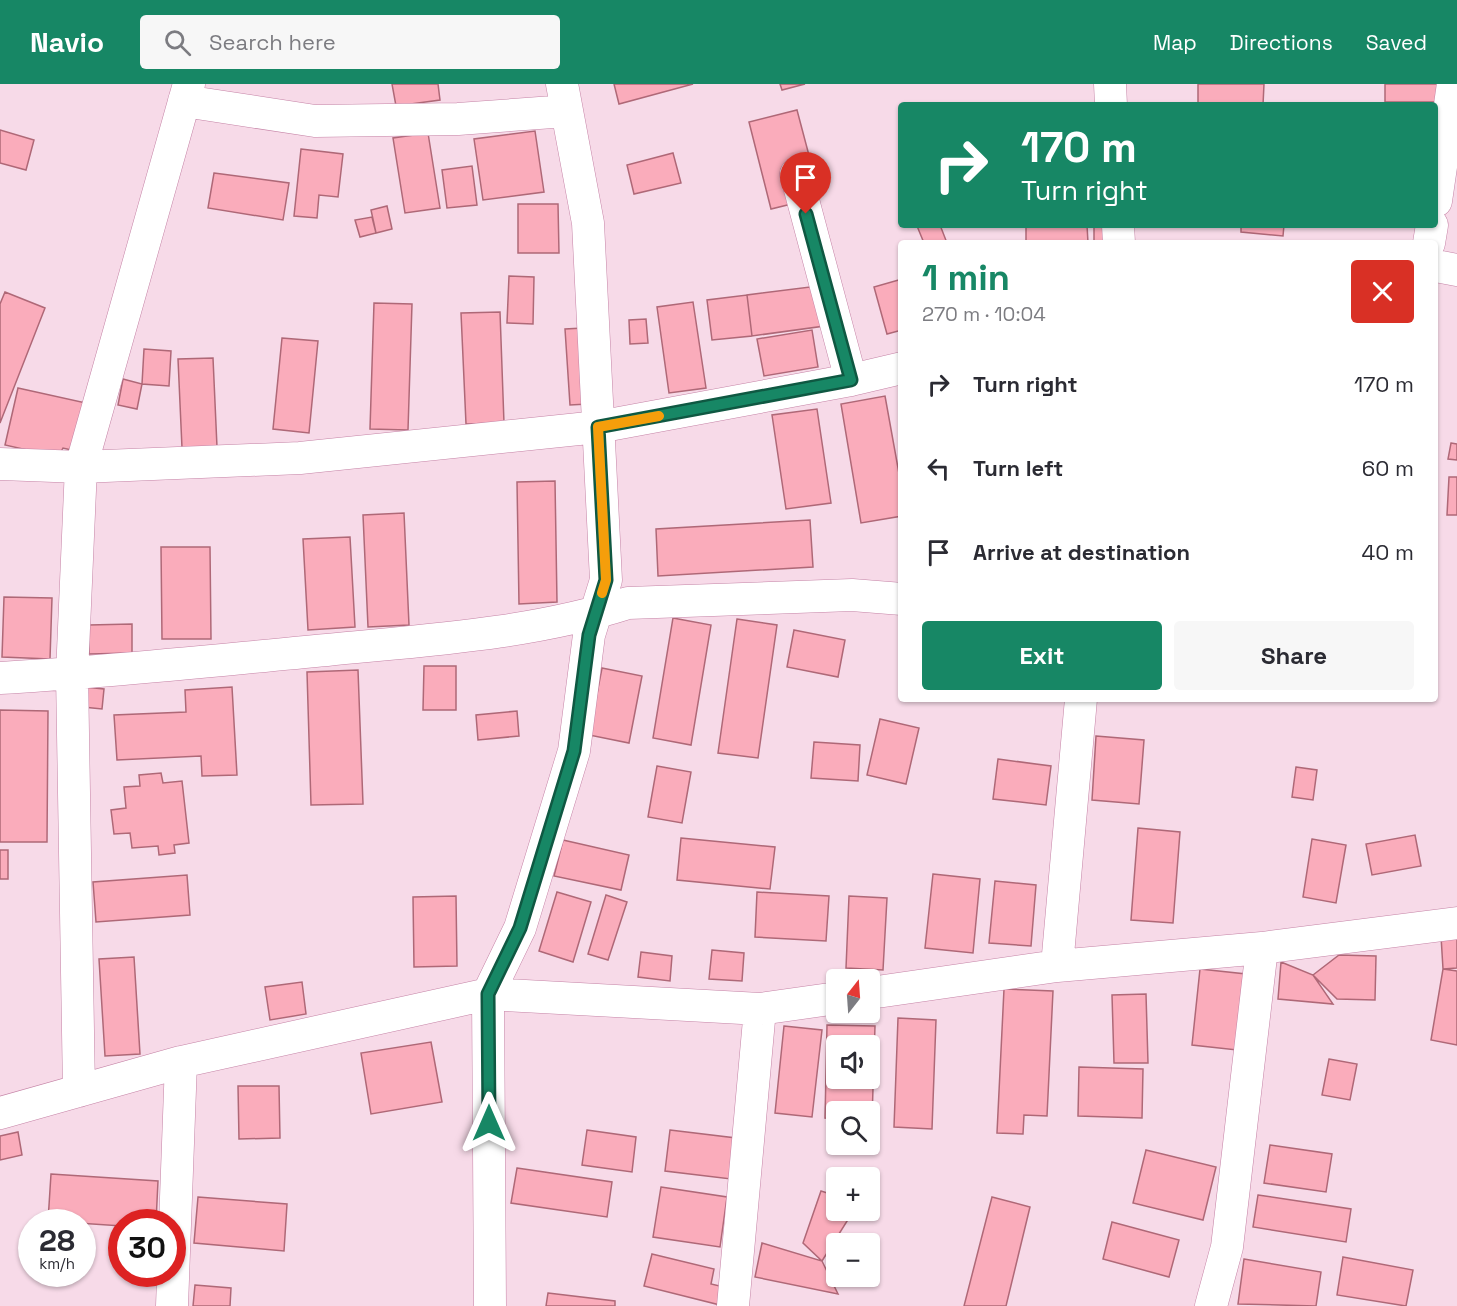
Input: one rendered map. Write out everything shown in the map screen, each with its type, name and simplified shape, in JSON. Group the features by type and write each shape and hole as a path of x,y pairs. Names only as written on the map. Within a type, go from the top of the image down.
{"street":[{"path":"1110,84 1111,102"},
{"path":"1438,188 1454,84"},
{"path":"80,1091 72,674 81,467 186,93 315,121 458,119 564,97 588,223 606,580 589,635 574,751 520,928 488,994 490,1306"},
{"path":"796,174 851,380"},
{"path":"1438,266 1457,270"},
{"path":"0,464 81,467 300,458 598,427 851,380 898,369"},
{"path":"0,678 72,674 480,635 596,613 628,603 852,595 898,599"},
{"path":"1057,966 1081,702"},
{"path":"880,992 1057,966 1262,948 1457,924"},
{"path":"1211,1306 1227,1246 1262,948"},
{"path":"0,1113 181,1062 488,994 760,1009 826,1000"},
{"path":"733,1306 760,1009"},
{"path":"172,1306 181,1062"}],"building":[{"path":"392,84 438,84 440,100 396,106"},
{"path":"614,84 693,84 619,104"},
{"path":"780,84 805,84 782,90"},
{"path":"1198,84 1264,84 1263,102 1198,102"},
{"path":"1385,84 1457,84 1457,102 1385,102"},
{"path":"797,110 820,197 771,209 749,122"},
{"path":"0,130 34,140 26,170 0,163"},
{"path":"535,131 544,192 483,200 474,139"},
{"path":"428,133 440,208 405,213 393,138"},
{"path":"301,149 343,154 338,197 319,195 317,218 294,216"},
{"path":"673,153 681,183 634,194 627,165"},
{"path":"472,166 477,205 447,208 442,170"},
{"path":"214,173 289,183 283,220 208,208"},
{"path":"518,204 558,204 559,253 518,253"},
{"path":"387,206 392,229 376,233 371,210"},
{"path":"372,217 376,233 360,237 355,220"},
{"path":"918,228 941,228 946,240 923,240"},
{"path":"1026,228 1087,228 1088,240 1026,240"},
{"path":"1094,228 1124,228 1124,240 1094,240"},
{"path":"1241,228 1284,228 1283,236 1241,232"},
{"path":"509,276 534,277 533,324 507,323"},
{"path":"898,280 898,331 887,334 874,287"},
{"path":"834,284 839,324 752,336 747,295"},
{"path":"5,292 45,308 0,423 0,304"},
{"path":"747,295 752,336 712,340 707,300"},
{"path":"693,302 706,388 669,393 657,307"},
{"path":"374,303 412,304 408,430 370,429"},
{"path":"500,312 504,423 466,424 461,313"},
{"path":"646,319 648,343 630,344 629,320"},
{"path":"602,327 606,403 570,405 565,329"},
{"path":"812,330 818,367 764,376 757,339"},
{"path":"282,338 318,341 309,433 273,429"},
{"path":"144,349 171,351 169,386 142,384"},
{"path":"213,358 217,447 182,448 178,359"},
{"path":"123,379 142,384 137,409 118,405"},
{"path":"18,388 86,403 76,451 63,448 58,457 5,445"},
{"path":"885,396 898,468 898,517 861,523 841,404"},
{"path":"817,409 831,503 786,509 772,415"},
{"path":"1451,443 1457,444 1457,460 1448,459"},
{"path":"1449,477 1457,477 1457,515 1447,515"},
{"path":"555,481 557,602 519,604 517,482"},
{"path":"404,513 409,625 368,627 363,515"},
{"path":"810,520 813,567 658,576 656,529"},
{"path":"350,537 355,627 308,630 303,539"},
{"path":"161,547 210,547 211,639 162,639"},
{"path":"4,597 52,598 50,659 2,657"},
{"path":"673,618 711,625 691,745 653,738"},
{"path":"737,619 777,625 758,758 718,753"},
{"path":"132,624 132,653 89,654 89,625"},
{"path":"794,630 845,640 838,677 787,667"},
{"path":"424,666 456,666 456,710 423,710"},
{"path":"602,668 642,676 629,743 589,735"},
{"path":"358,670 363,804 311,805 307,672"},
{"path":"85,687 104,689 102,709 83,707"},
{"path":"232,687 237,775 202,776 201,756 117,760 114,715 186,712 185,690"},
{"path":"0,710 48,711 47,842 0,842"},
{"path":"517,711 519,736 478,740 476,715"},
{"path":"880,719 919,728 906,784 867,775"},
{"path":"1096,736 1144,740 1139,804 1092,800"},
{"path":"814,742 860,745 858,781 811,778"},
{"path":"998,759 1051,766 1046,805 993,799"},
{"path":"657,766 691,772 682,823 648,817"},
{"path":"1296,767 1317,770 1313,800 1292,797"},
{"path":"161,773 163,783 182,781 189,843 174,845 175,853 159,855 158,846 132,848 130,833 114,834 111,810 126,808 124,787 140,786 139,775"},
{"path":"1138,828 1180,832 1173,923 1131,920"},
{"path":"1415,835 1421,866 1372,875 1366,844"},
{"path":"681,838 775,847 770,889 677,880"},
{"path":"1312,839 1346,845 1336,903 1303,897"},
{"path":"563,840 629,855 621,890 554,876"},
{"path":"0,850 8,850 8,879 0,879"},
{"path":"933,874 980,879 973,953 925,948"},
{"path":"187,875 190,915 96,922 93,882"},
{"path":"995,881 1036,885 1031,946 989,943"},
{"path":"557,892 591,902 573,962 539,951"},
{"path":"757,892 829,896 826,941 755,937"},
{"path":"606,895 627,902 608,960 588,954"},
{"path":"456,896 457,966 414,967 413,897"},
{"path":"849,896 887,898 883,970 846,968"},
{"path":"1457,935 1457,968 1443,969 1441,936"},
{"path":"712,950 744,953 742,981 709,979"},
{"path":"641,952 672,956 670,981 638,977"},
{"path":"1339,955 1376,956 1375,1000 1337,999 1313,975"},
{"path":"134,957 140,1054 105,1056 99,959"},
{"path":"1281,962 1313,975 1333,1004 1278,999"},
{"path":"1200,969 1246,974 1237,1050 1192,1045"},
{"path":"1443,969 1457,971 1457,1045 1431,1040"},
{"path":"302,982 306,1014 270,1020 265,987"},
{"path":"1004,989 1053,991 1047,1116 1024,1115 1023,1134 997,1133"},
{"path":"1146,994 1148,1063 1114,1063 1112,995"},
{"path":"898,1018 936,1020 932,1129 894,1127"},
{"path":"827,1025 875,1026 875,1035 827,1035"},
{"path":"784,1026 822,1030 812,1117 775,1113"},
{"path":"431,1042 442,1102 371,1114 361,1053"},
{"path":"1329,1059 1357,1064 1350,1100 1322,1095"},
{"path":"1079,1067 1143,1069 1142,1118 1078,1116"},
{"path":"826,1072 826,1089 873,1089 873,1101 826,1101 825,1118"},
{"path":"238,1086 279,1086 280,1138 239,1139"},
{"path":"587,1130 636,1137 632,1172 582,1165"},
{"path":"670,1130 736,1138 731,1179 665,1171"},
{"path":"18,1132 22,1155 0,1160 0,1136"},
{"path":"1270,1145 1332,1154 1326,1192 1264,1183"},
{"path":"1146,1150 1216,1167 1203,1220 1133,1203"},
{"path":"517,1168 612,1182 607,1217 511,1203"},
{"path":"51,1174 158,1181 157,1209 108,1209 108,1225 96,1224 96,1209 49,1209"},
{"path":"661,1187 727,1197 720,1247 653,1237"},
{"path":"821,1191 826,1193 826,1221 847,1221 840,1233 826,1233 826,1255 822,1261 803,1243"},
{"path":"1258,1195 1351,1209 1346,1242 1253,1227"},
{"path":"198,1197 287,1204 284,1251 194,1243"},
{"path":"992,1197 1030,1207 1006,1306 964,1306"},
{"path":"1112,1222 1179,1240 1169,1277 1103,1259"},
{"path":"762,1243 822,1261 826,1269 826,1287 835,1287 838,1294 755,1277"},
{"path":"652,1254 714,1269 711,1284 724,1287 720,1305 644,1286"},
{"path":"1343,1257 1413,1270 1406,1306 1337,1295"},
{"path":"1244,1259 1321,1272 1316,1306 1238,1304"},
{"path":"195,1285 231,1288 230,1306 193,1306"},
{"path":"548,1293 615,1301 615,1306 546,1306"}],"slow traffic":[{"path":"602,593 606,580 598,427 659,416"}],"route":[{"path":"489,1123 488,994 520,928 574,751 589,635 606,580 598,427 851,380 806,214"}]}
